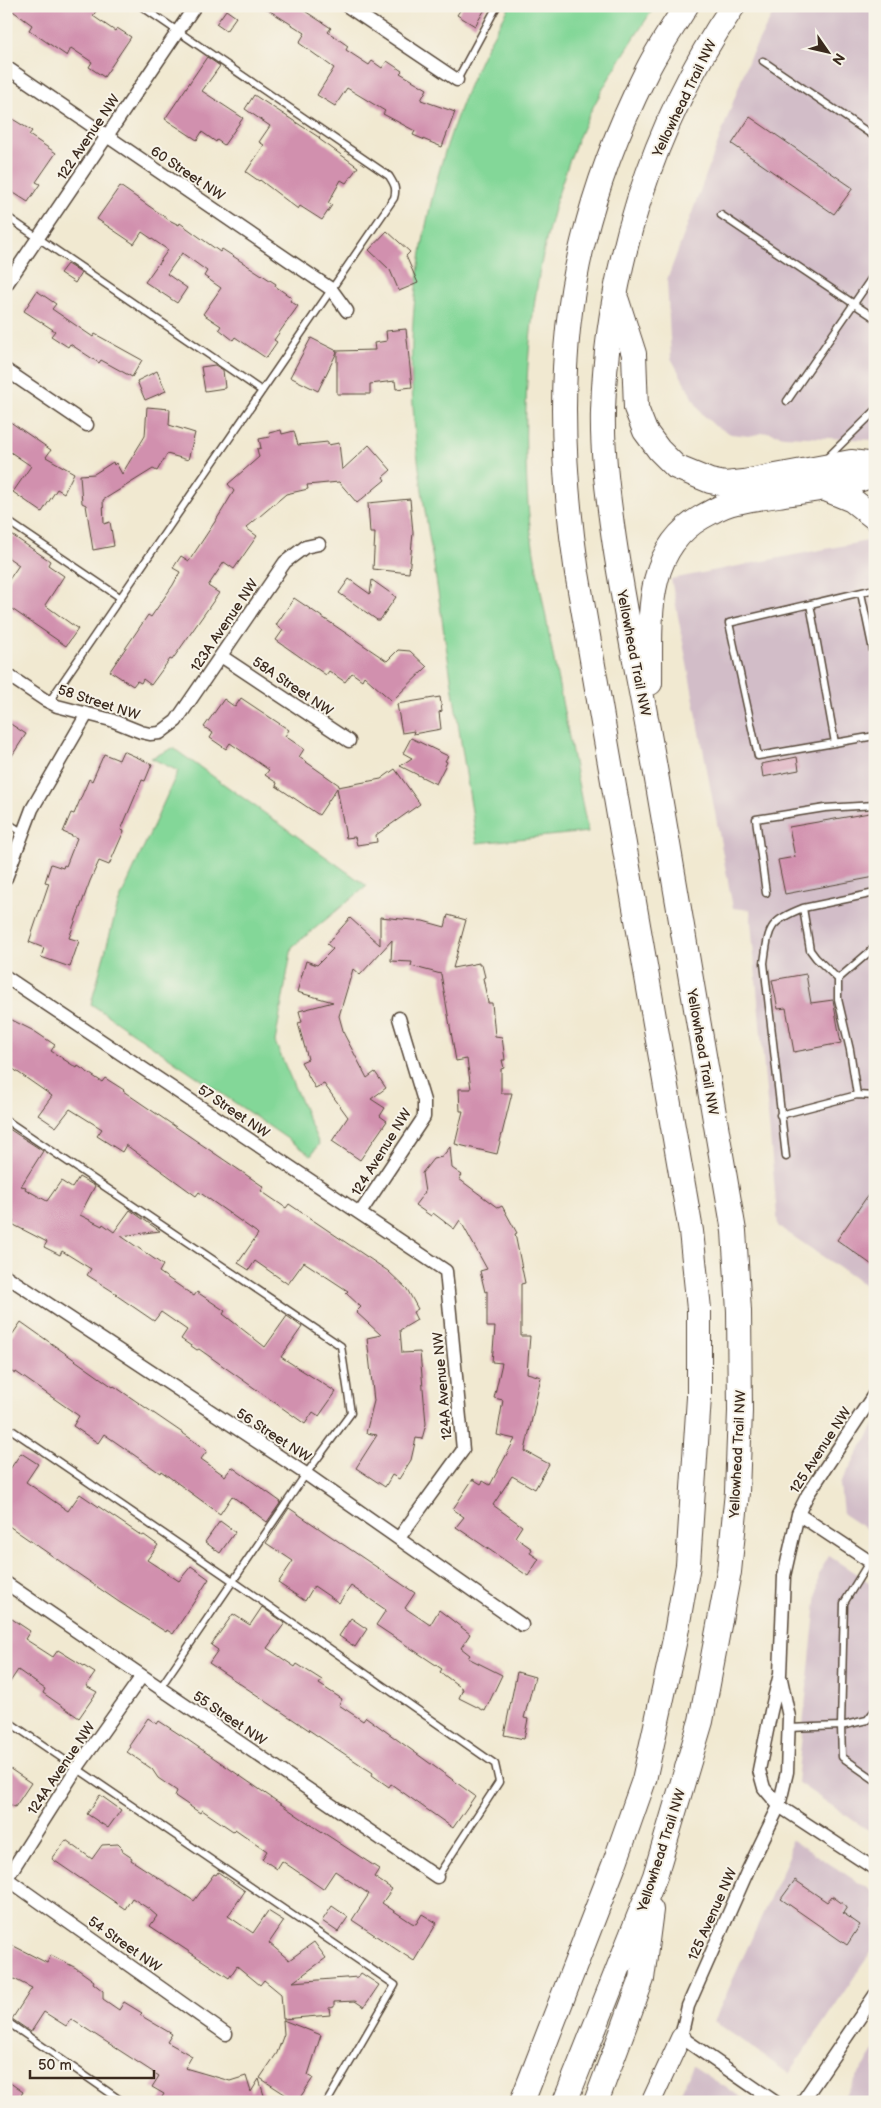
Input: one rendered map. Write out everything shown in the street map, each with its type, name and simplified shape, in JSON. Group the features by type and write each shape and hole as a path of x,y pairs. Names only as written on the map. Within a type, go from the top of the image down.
{"highway":[{"path":"522,2102 614,1865 644,1780 675,1639 688,1564 698,1417 699,1309 691,1230 577,573 568,513 565,417 566,361 572,299 583,242 598,191 624,121 645,74 686,6"},
{"name":"Yellowhead Trail NW","path":"565,2102 655,1876 701,1721 728,1572 736,1492 740,1411 740,1311 734,1231 649,732 617,562 607,484 603,413 607,356 615,296 630,229 661,138 701,57 733,6"},
{"path":"615,296 634,354 636,408 645,431 659,450 676,467 710,481 725,484 819,479 853,484 875,474"},
{"path":"649,732 652,602 658,571 668,550 680,534 693,522 716,509 735,502 819,479 851,462 875,465"},
{"path":"819,479 852,500 875,518"},
{"path":"596,2102 642,1979 655,1876"}],"street":[{"name":"122 Avenue NW","path":"6,285 195,6"},
{"path":"350,7 457,80"},
{"name":"60 Street NW","path":"6,67 331,289 347,311"},
{"path":"6,370 87,425"},
{"name":"123A Avenue NW","path":"160,733 176,721 285,562 305,547 320,544"},
{"name":"58A Street NW","path":"221,656 349,741"},
{"name":"58 Street NW","path":"6,674 49,702 111,720 141,732 150,734 160,733"},
{"path":"6,878 22,832 44,786 87,714"},
{"name":"57 Street NW","path":"6,977 446,1271"},
{"name":"124 Avenue NW","path":"360,1213 424,1117 424,1101 399,1018"},
{"name":"124A Avenue NW","path":"399,1538 463,1450 446,1271"},
{"name":"56 Street NW","path":"6,1276 306,1474 522,1625"},
{"name":"125 Avenue NW","path":"779,1806 764,1788 759,1770 770,1711 780,1674 784,1576 798,1514 808,1494 875,1393"},
{"path":"798,1514 872,1564"},
{"name":"55 Street NW","path":"6,1583 437,1877"},
{"name":"125 Avenue NW","path":"681,2037 688,2006 748,1870 779,1806 787,1772 789,1717 780,1674"},
{"name":"124A Avenue NW","path":"6,1878 77,1768 142,1676"},
{"path":"779,1806 874,1868"},
{"name":"54 Street NW","path":"6,1878 226,2034"},
{"path":"802,2102 875,1995"},
{"path":"651,2102 681,2037 775,2102"}],"lane":[{"path":"49,702 394,198 395,185 389,176 141,6"},
{"path":"457,80 497,6"},
{"path":"763,61 875,137"},
{"path":"721,215 875,318"},
{"path":"6,216 262,390"},
{"path":"787,401 875,273"},
{"path":"819,479 875,411"},
{"path":"6,520 120,598"},
{"path":"875,589 729,623 758,756 875,736"},
{"path":"861,593 875,660"},
{"path":"810,604 835,743"},
{"path":"766,892 756,819 824,808 875,805"},
{"path":"6,822 22,832"},
{"path":"786,1157 764,963 768,934 780,918 803,908 875,893"},
{"path":"803,908 810,950 838,979 838,999 857,1095"},
{"path":"838,979 875,947"},
{"path":"780,1115 857,1095 875,1096"},
{"path":"6,1120 340,1346 351,1413 306,1474 160,1688"},
{"path":"6,1426 233,1580 495,1764 499,1782 437,1877"},
{"path":"872,1564 844,1603 841,1726 842,1757 875,1780"},
{"path":"788,1728 841,1726 867,1720 875,1710"},
{"path":"6,1720 395,1985 327,2102"},
{"path":"6,2021 123,2102"}],"shaded area":[{"path":"777,6 875,6 875,440 784,436 767,432 749,436 731,434 715,426 701,413 671,358 667,280 749,59"},
{"path":"872,540 875,555 875,1292 778,1226 750,910 733,908 671,579"},
{"path":"875,1424 875,1535 843,1514 840,1484"},
{"path":"829,1556 875,1586 875,1835 797,1782 819,1573"},
{"path":"791,1839 875,1893 875,1946 789,2074 714,2021 789,1856"},
{"path":"875,2050 875,2102 840,2102"},
{"path":"693,2066 748,2102 676,2102"}],"green space":[{"path":"510,6 655,6 613,72 585,123 561,184 539,274 528,366 526,459 531,536 588,832 477,843 418,459 413,399 412,339 418,269 424,234 451,132 477,67"},
{"path":"173,748 367,886 292,947 275,1042 319,1144 311,1155 91,1004 118,904 178,771 151,758"}],"building":[{"path":"6,6 99,6 93,16 115,31 117,28 131,37 104,77 89,67 92,62 71,48 67,56 29,30 32,25"},
{"path":"262,6 297,6 331,28 328,32 348,46 346,50 369,65 372,61 382,68 387,61 402,71 400,73 427,89 421,100 455,112 442,147 413,135 415,131 383,114 385,111 347,88 335,106 317,95 334,68 299,43 305,33"},
{"path":"463,6 487,6 475,26 457,15"},
{"path":"226,10 236,17 226,31 216,24"},
{"path":"207,57 220,66 202,91 243,118 224,145 202,132 197,140 165,119"},
{"path":"254,95 320,138 358,167 346,183 341,180 328,203 332,205 322,220 300,206 298,209 260,180 246,172 264,145 259,142 270,126 245,109"},
{"path":"6,115 32,131 29,135 56,153 36,182 40,184 28,202 6,188"},
{"path":"750,117 853,188 834,214 732,144"},
{"path":"120,186 169,220 179,225 180,223 220,252 222,249 276,284 275,286 292,298 290,301 298,306 274,340 277,342 266,358 235,337 233,340 219,329 221,326 203,314 221,288 204,276 207,271 182,253 167,274 187,288 177,303 145,282 168,250 142,232 134,244 97,219"},
{"path":"387,231 410,252 406,256 418,283 399,291 390,270 369,250"},
{"path":"67,264 81,273 75,283 60,273"},
{"path":"37,291 56,304 52,309 93,337 95,334 142,360 132,377 101,360 99,363 70,344 68,347 51,336 55,331 24,311"},
{"path":"406,329 412,387 396,389 395,381 370,384 370,394 337,394 337,352 318,391 290,377 311,338 337,351 375,350 374,343 387,341 386,331"},
{"path":"215,365 223,370 225,388 205,391 201,367"},
{"path":"157,371 166,391 145,400 137,381"},
{"path":"147,407 170,409 169,425 195,433 188,460 167,454 157,471 153,469 103,500 104,524 110,522 114,546 93,550 86,505 82,503 80,475 94,474 113,462 114,465 116,463 122,474 145,436"},
{"path":"6,419 51,450 46,457 74,473 64,493 57,489 42,512 13,492 31,466 6,449"},
{"path":"281,430 282,434 294,431 298,445 328,442 328,445 339,443 342,470 369,445 391,470 383,477 385,480 357,503 339,482 307,485 308,489 286,494 246,528 257,536 234,569 224,562 208,586 219,593 172,660 170,659 151,685 143,679 141,683 137,681 133,686 110,671 148,615 151,617 173,585 180,572 173,568 181,556 189,561 220,514 234,491 228,484 259,457 257,449 261,448 259,439 270,437 269,433"},
{"path":"410,499 413,533 409,573 373,569 375,533 370,533 368,503"},
{"path":"6,531 50,561 48,565 64,576 45,605 78,629 66,646 6,605 6,584 19,565 6,556"},
{"path":"349,579 370,594 372,580 396,597 380,620 377,620 339,593"},
{"path":"294,598 387,661 398,650 410,651 427,667 392,701 364,676 362,680 352,673 345,682 329,671 326,675 276,640 283,630 276,625"},
{"path":"440,697 442,711 439,712 441,729 413,734 414,731 402,733 397,704"},
{"path":"241,698 289,730 285,736 304,749 299,757 339,785 338,787 381,779 395,769 420,804 376,835 377,842 357,845 355,837 346,838 337,788 319,815 276,786 277,783 265,775 269,770 230,743 226,749 210,738 213,733 204,727 224,699 235,707"},
{"path":"6,721 26,734 6,765"},
{"path":"411,738 448,756 436,784 400,766 412,758 403,753"},
{"path":"123,751 152,764 145,781 142,780 121,830 124,831 109,865 99,861 90,881 69,938 79,941 70,967 41,957 44,948 29,942 49,883 45,882 51,864 63,868 64,865 66,866 77,838 63,832 71,813 74,814 89,779 92,781 104,754 119,760"},
{"path":"797,757 799,770 763,777 761,764"},
{"path":"875,812 875,877 785,894 778,860 795,857 789,827"},
{"path":"448,915 466,920 453,968 479,963 479,965 482,965 488,1003 492,1003 495,1036 502,1037 505,1060 502,1060 504,1068 501,1069 501,1093 512,1093 497,1154 455,1144 463,1111 460,1111 459,1089 471,1089 467,1059 456,1061 441,974 411,966 412,962 391,961 392,940 360,975 353,969 339,1016 344,1034 367,1078 375,1072 386,1088 371,1099 385,1108 380,1116 387,1121 360,1160 332,1141 348,1117 324,1084 315,1088 301,1062 308,1059 298,1023 302,1022 299,1011 333,1002 297,992 306,961 317,965 333,949 327,944 350,918 380,945 380,917 423,921 445,927"},
{"path":"806,974 811,1003 833,1000 841,1043 794,1052 786,1008 778,1009 772,980"},
{"path":"6,1017 34,1031 55,1045 51,1051 77,1068 78,1066 102,1082 105,1078 124,1090 264,1187 261,1191 286,1208 289,1204 388,1271 407,1289 418,1309 413,1312 417,1320 400,1330 402,1353 420,1352 426,1424 422,1439 416,1438 411,1460 399,1479 392,1475 385,1487 356,1468 377,1435 366,1433 374,1401 367,1338 381,1335 356,1312 361,1307 346,1293 348,1291 304,1262 288,1284 255,1261 249,1270 238,1263 258,1234 256,1232 199,1192 196,1196 126,1145 122,1152 97,1136 102,1129 70,1109 56,1127 38,1115 52,1096 6,1064"},
{"path":"6,1127 43,1151 21,1186 26,1187 25,1189 47,1201 61,1181 72,1188 79,1177 95,1186 80,1215 102,1226 103,1224 114,1232 130,1210 160,1231 121,1236 163,1265 159,1272 194,1296 197,1292 225,1311 223,1314 265,1347 287,1316 302,1327 281,1357 336,1392 319,1416 313,1412 305,1424 199,1349 197,1350 181,1339 187,1330 161,1312 154,1321 87,1275 91,1269 62,1251 60,1255 44,1247 47,1242 6,1219"},
{"path":"450,1147 452,1168 462,1175 459,1179 498,1208 502,1206 517,1233 515,1234 525,1283 521,1284 521,1336 530,1336 527,1373 541,1377 525,1451 549,1464 535,1489 512,1476 493,1505 522,1526 515,1537 532,1549 530,1553 539,1559 528,1576 456,1527 464,1517 453,1509 473,1479 481,1484 483,1481 490,1485 515,1439 497,1435 503,1400 494,1398 502,1363 492,1362 495,1327 487,1327 487,1291 485,1292 480,1271 487,1269 460,1220 454,1229 433,1213 431,1216 415,1205 425,1192 422,1173 433,1159 442,1157"},
{"path":"875,1185 875,1267 837,1240"},
{"path":"21,1322 207,1451 201,1459 225,1476 232,1467 281,1502 267,1522 232,1496 220,1514 161,1471 160,1473 104,1434 98,1443 73,1426 79,1416 16,1372 15,1374 6,1368 6,1331 12,1335"},
{"path":"21,1453 38,1464 26,1482 68,1511 80,1494 158,1545 147,1560 179,1581 191,1566 209,1579 173,1634 167,1630 166,1632 119,1602 6,1524 6,1475"},
{"path":"289,1508 415,1593 405,1608 430,1625 439,1610 470,1634 461,1648 470,1655 468,1658 502,1675 485,1711 459,1698 463,1689 440,1672 442,1669 376,1625 386,1610 351,1586 339,1603 314,1586 305,1601 278,1583 293,1561 266,1543"},
{"path":"220,1521 235,1532 220,1553 205,1542"},
{"path":"262,1607 285,1623 267,1648 295,1667 297,1664 322,1680 319,1684 342,1699 339,1705 363,1721 366,1717 475,1796 453,1828 391,1784 389,1787 372,1775 373,1773 209,1663 218,1650 211,1645 233,1614 250,1625"},
{"path":"6,1615 30,1631 25,1639 53,1657 58,1650 95,1673 86,1686 97,1692 79,1718 43,1693 45,1689 18,1670 6,1688"},
{"path":"351,1618 367,1629 355,1647 339,1636"},
{"path":"517,1672 535,1677 524,1718 528,1719 524,1739 504,1735"},
{"path":"148,1718 157,1724 159,1721 379,1869 374,1877 392,1889 382,1903 412,1923 416,1924 422,1914 437,1923 414,1961 352,1920 369,1894 335,1871 323,1889 282,1861 277,1869 262,1859 267,1851 235,1829 233,1831 202,1810 200,1813 175,1796 177,1791 158,1778 152,1769 127,1752"},
{"path":"6,1766 31,1783 15,1807 6,1802"},
{"path":"100,1795 121,1810 108,1828 87,1814"},
{"path":"66,1840 92,1859 102,1845 118,1844 123,1852 132,1858 131,1860 194,1901 214,1874 216,1875 218,1872 245,1891 228,1916 253,1933 268,1911 284,1921 269,1943 289,1960 314,1942 326,1958 293,1982 358,1977 361,1973 379,1985 364,2007 355,2001 334,2002 334,2007 329,2008 330,2015 283,2019 281,1994 264,1980 260,1985 237,1966 229,1978 150,1926 157,1916 149,1909 132,1898 125,1909 52,1859"},
{"path":"795,1880 827,1902 832,1896 847,1907 843,1913 860,1925 847,1945 781,1899"},
{"path":"332,1906 348,1917 338,1932 322,1921"},
{"path":"6,1942 47,1963 51,1955 76,1968 94,1981 93,1983 103,1991 103,1999 119,2010 124,2002 142,2013 140,2015 172,2034 167,2042 192,2056 185,2068 230,2081 246,2076 251,2092 259,2079 266,2102 159,2102 164,2094 152,2087 159,2076 71,2019 66,2026 44,2012 31,2032 12,2019 32,1988 6,1975"},
{"path":"283,2020 321,2035 308,2075 313,2078 297,2102 260,2078 277,2053 284,2034"},
{"path":"6,2080 23,2092 17,2102 6,2102"}]}
